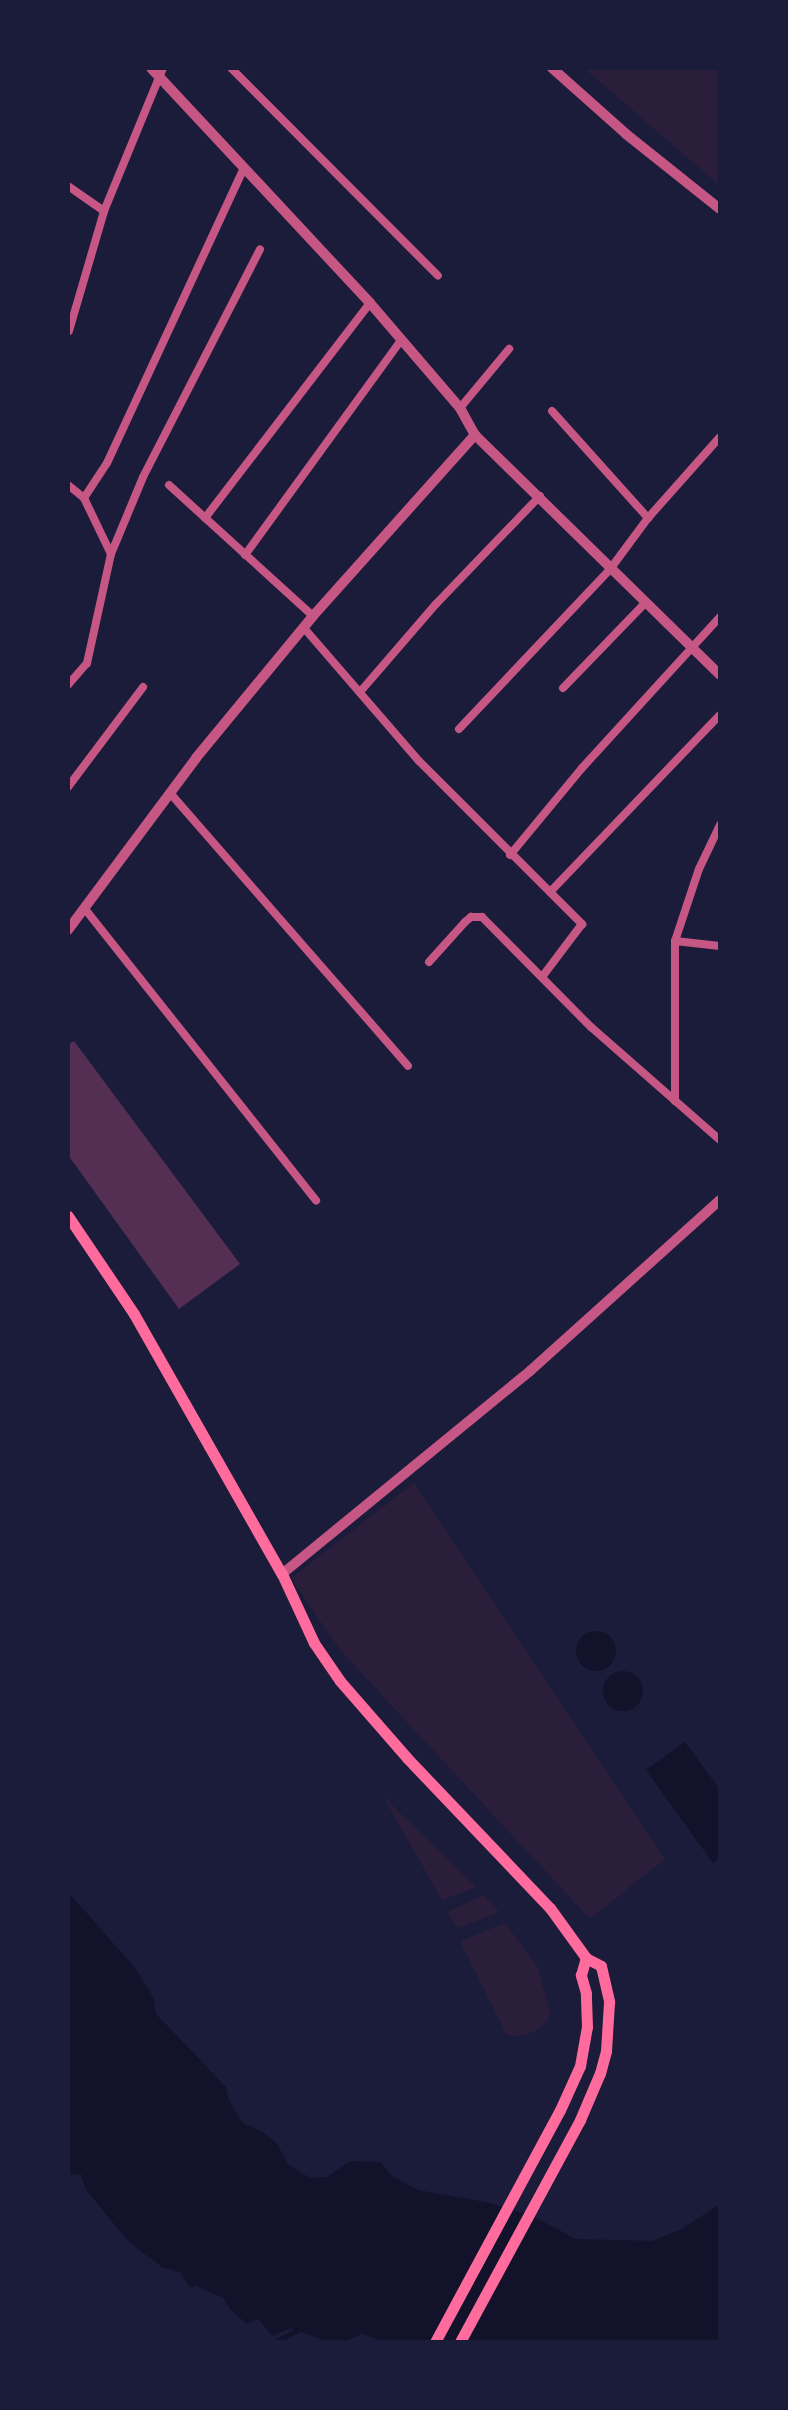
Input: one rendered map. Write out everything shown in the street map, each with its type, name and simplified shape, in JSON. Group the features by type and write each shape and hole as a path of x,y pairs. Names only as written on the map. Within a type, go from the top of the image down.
{"main road":[{"path":"68,1216 134,1314 282,1574 314,1643 340,1681 408,1759 550,1908 586,1958 601,1966 606,1982 609,2028 600,2073 580,2120 460,2342"},
{"path":"435,2342 560,2110 585,2047 587,2003 581,1975 586,1958"}],"street":[{"path":"231,68 438,276"},
{"path":"552,68 626,134 720,209"},
{"path":"69,331 104,211 157,71 243,170 370,303 400,342 460,408 475,435 720,675"},
{"path":"84,498 107,463 243,170"},
{"path":"68,186 104,211"},
{"path":"68,685 87,663 111,554 143,477 260,249"},
{"path":"205,518 370,303"},
{"path":"245,555 400,342"},
{"path":"460,408 509,349"},
{"path":"552,411 648,518"},
{"path":"68,930 170,793 313,616 475,435"},
{"path":"459,729 611,568 648,518 720,437"},
{"path":"68,485 84,498 111,554"},
{"path":"169,485 313,616"},
{"path":"360,692 436,604 540,496"},
{"path":"563,688 645,603"},
{"path":"510,855 582,768 720,617"},
{"path":"304,628 419,761 582,924 542,977"},
{"path":"68,787 143,687"},
{"path":"550,892 720,715"},
{"path":"170,793 408,1066"},
{"path":"675,1101 675,941 699,869 720,825"},
{"path":"85,909 316,1200"},
{"path":"429,962 465,922 476,916 591,1027 720,1140"},
{"path":"675,941 720,946"},
{"path":"282,1574 530,1371 720,1200"}],"shaded area":[{"path":"584,68 720,68 720,186"},
{"path":"414,1483 665,1859 590,1919 340,1650 291,1578"},
{"path":"596,1631 610,1637 616,1651 610,1665 596,1671 582,1665 576,1651 582,1637"},
{"path":"623,1671 637,1677 643,1691 637,1705 623,1711 609,1705 603,1691 609,1677"},
{"path":"685,1742 720,1790 720,1858 713,1863 646,1770"},
{"path":"382,1795 476,1887 442,1900"},
{"path":"68,1892 136,1969 153,1997 156,2014 226,2087 229,2101 243,2123 263,2132 277,2144 288,2164 310,2178 327,2177 350,2161 380,2162 392,2176 418,2190 490,2203 534,2217 576,2239 652,2241 680,2230 720,2204 720,2342 386,2342 362,2334 345,2341 328,2342 291,2328 272,2336 258,2319 247,2324 223,2298 196,2286 190,2288 180,2272 162,2267 130,2243 86,2190 81,2174 68,2175"},
{"path":"484,1895 499,1912 458,1928 447,1912"},
{"path":"505,1923 537,1966 550,2010 548,2020 536,2031 519,2036 507,2035 460,1941"}],"building":[{"path":"74,1041 240,1264 179,1309 68,1155 68,1045"}],"waterway":[{"path":"275,2342 299,2329"}]}
